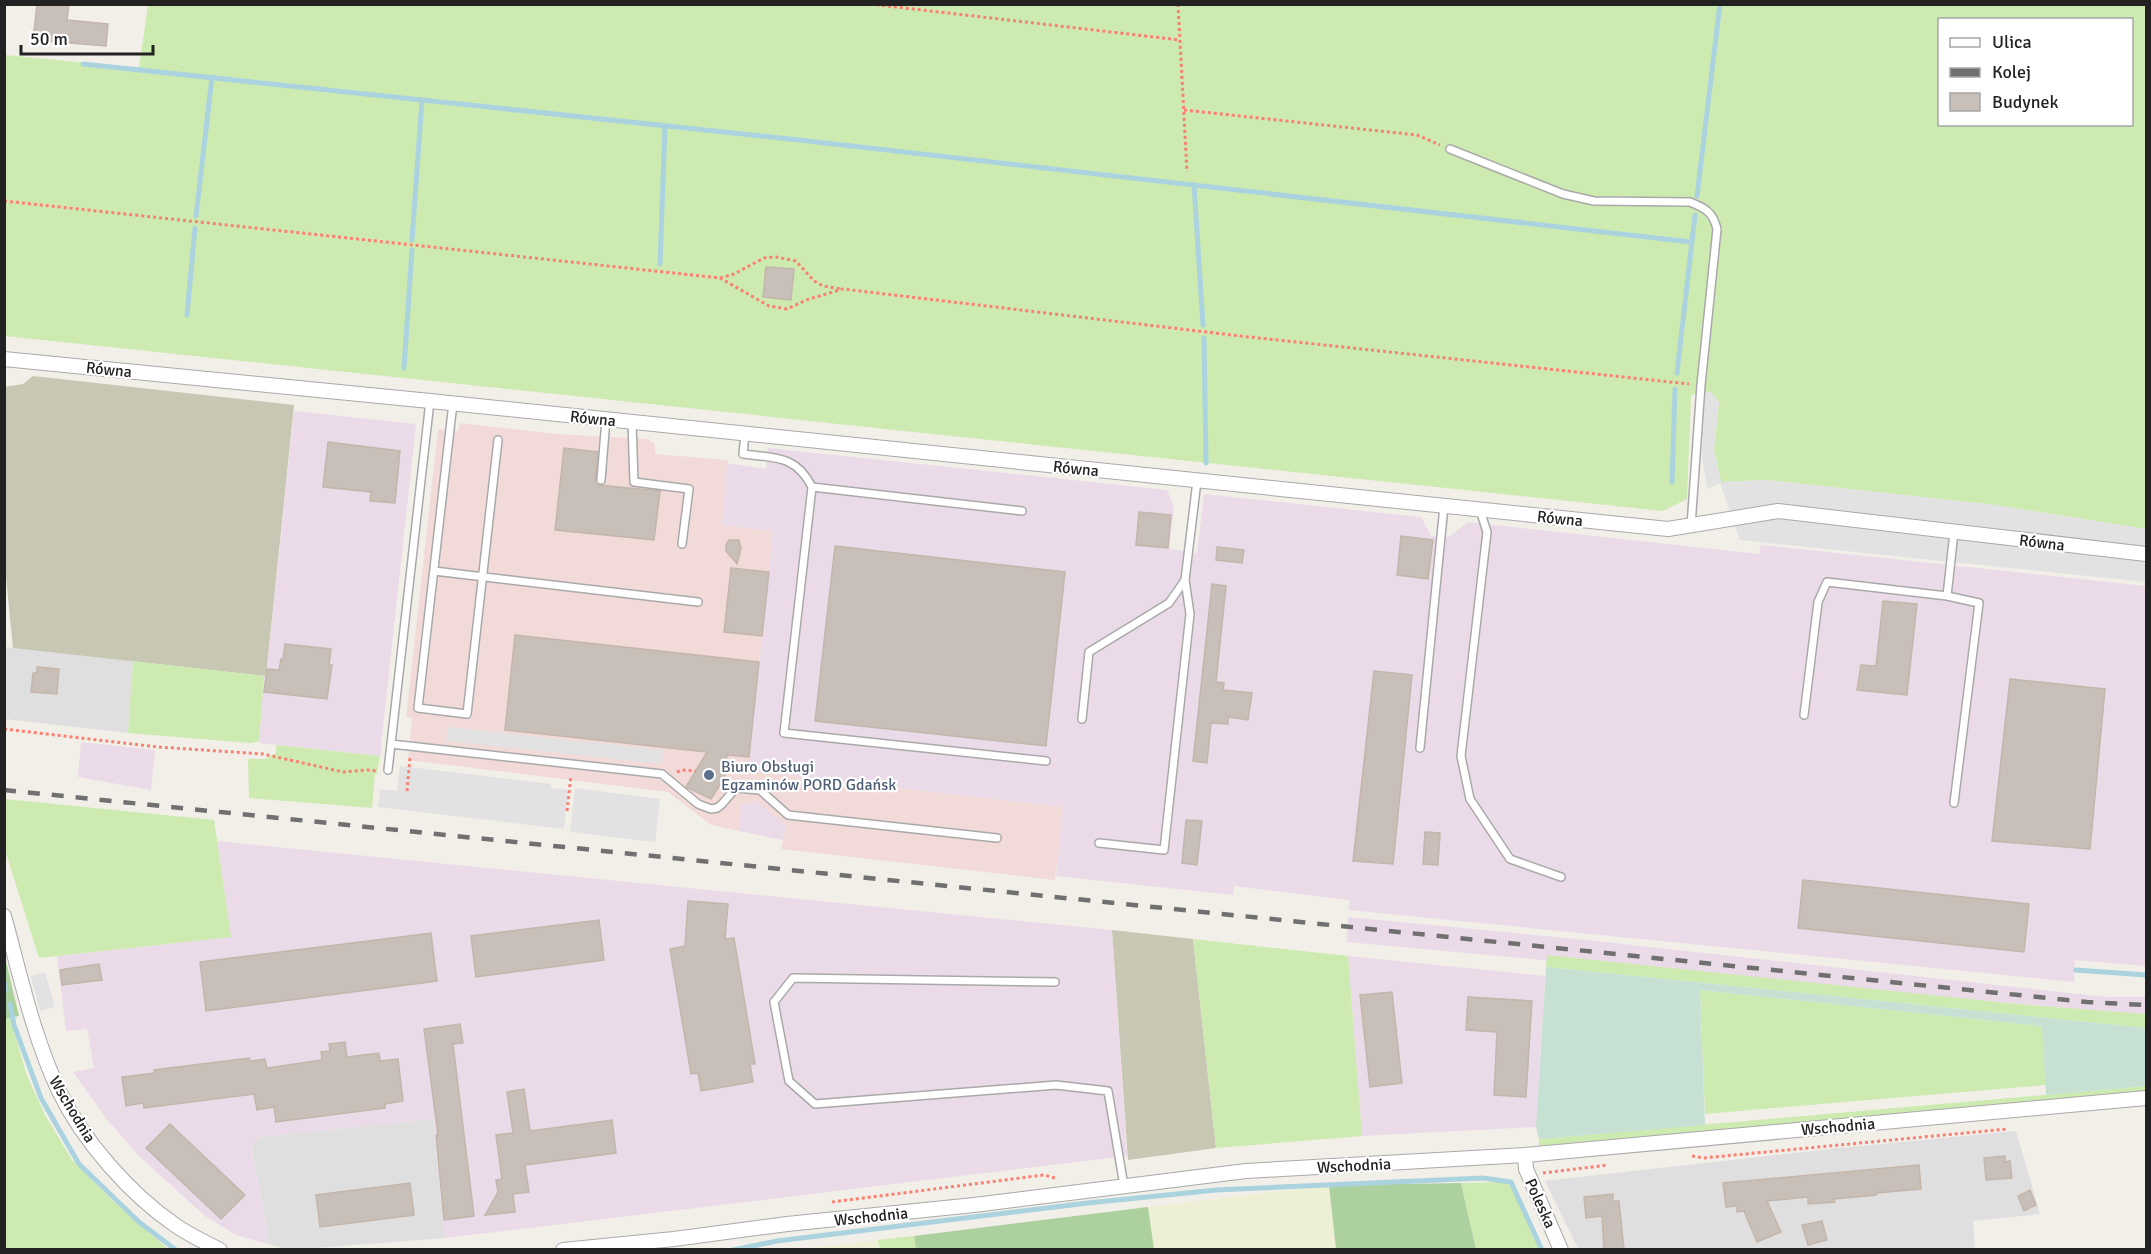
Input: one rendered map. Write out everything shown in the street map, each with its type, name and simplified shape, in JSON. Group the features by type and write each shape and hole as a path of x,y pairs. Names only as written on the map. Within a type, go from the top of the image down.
{"street":[{"name":"Równa","path":"4,359 453,403 1668,529 1778,511 2146,554"},
{"name":"Wschodnia","path":"4,916 32,1018 48,1066 60,1093 78,1123 109,1164 143,1201 177,1226 220,1250"},
{"name":"Wschodnia","path":"563,1250 674,1239 1246,1171 1525,1155 2146,1098"},
{"name":"Poleska","path":"1525,1155 1528,1175 1562,1250"}],"lane":[{"path":"1450,149 1563,194 1594,201 1690,202 1702,207 1714,217 1717,228 1701,385 1692,525"},
{"path":"388,770 430,401"},
{"path":"453,403 418,708 467,714 498,440"},
{"path":"601,480 606,419"},
{"path":"632,422 634,482 689,489 682,544"},
{"path":"745,434 743,454 781,458 794,464 805,473 812,487 784,733 1046,761"},
{"path":"1099,843 1164,850 1190,614 1185,580 1197,481"},
{"path":"812,487 1022,511"},
{"path":"1420,748 1444,506"},
{"path":"1480,510 1487,532 1461,756 1470,799 1510,859 1561,877"},
{"path":"1947,596 1954,532"},
{"path":"434,571 698,602"},
{"path":"1082,718 1089,652 1169,603 1185,580"},
{"path":"1804,715 1818,602 1827,582 1947,596 1979,603 1954,803"},
{"path":"391,744 662,774 698,804 711,809 722,804 736,788 760,790 788,815 997,838"},
{"path":"1054,982 793,978 774,1002 789,1081 815,1104 1056,1085 1108,1090 1124,1186"}],"path":[{"path":"870,4 1180,40"},
{"path":"1178,4 1187,172"},
{"path":"1184,110 1416,135 1450,149"},
{"path":"4,201 720,278 769,306 787,309 809,299 843,290"},
{"path":"720,278 743,270 764,258 776,257 796,261 814,281 823,286 843,290 1240,336 1701,385"},
{"path":"4,729 158,747 263,754 343,772 368,770"},
{"path":"406,791 411,755"},
{"path":"567,810 571,774"},
{"path":"1684,1155 1703,1158 2007,1129"},
{"path":"1528,1175 1617,1164"}],"shaded area":[{"path":"33,376 294,405 266,676 13,648 4,557 4,387 23,384"},
{"path":"1711,392 1719,402 1714,449 1721,482 1766,480 1995,505 2146,529 2146,582 1740,540 1720,483 1707,489 1702,456 1705,393"},
{"path":"294,411 416,424 380,756 259,743 264,676 266,676 267,669"},
{"path":"460,423 557,434 647,439 655,444 655,454 728,460 722,525 773,530 748,771 1064,807 1055,880 781,849 786,826 755,801 755,804 741,804 739,831 711,825 668,792 408,760 412,718 406,717 438,429 458,431"},
{"path":"768,448 1167,490 1174,507 1169,549 1197,553 1204,494 1421,517 1431,536 1449,537 1468,522 1759,554 1761,545 2146,586 2146,966 2075,960 2074,982 1349,910 1349,900 1234,886 1233,895 1056,876 1063,807 748,771 773,531 722,525 727,463 766,469"},
{"path":"5,647 133,661 128,733 5,719"},
{"path":"448,727 663,750 662,764 446,741"},
{"path":"81,742 155,750 151,790 78,777"},
{"path":"400,766 551,784 551,788 568,790 564,829 378,807 380,789 397,791"},
{"path":"575,788 660,799 655,842 570,832"},
{"path":"755,800 786,826 783,840 739,831 741,803 754,804"},
{"path":"217,841 1112,930 1127,1156 445,1238 433,1119 260,1137 251,1145 267,1231 264,1243 236,1235 205,1216 139,1156 105,1117 73,1072 94,1068 87,1029 66,1031 57,956 231,937"},
{"path":"1348,917 1577,939 2106,997 2146,997 2146,1014 1347,942"},
{"path":"1112,930 1193,939 1216,1148 1128,1160"},
{"path":"1348,956 1545,976 1536,1127 1362,1136"},
{"path":"1546,967 2146,1028 2146,1086 2046,1095 2042,1026 1700,990 1705,1125 1539,1139 1536,1127"},
{"path":"45,972 55,1007 40,1011 31,976"},
{"path":"433,1119 445,1238 291,1250 264,1243 267,1231 251,1144 260,1137"},
{"path":"2016,1131 2040,1214 1973,1221 1975,1249 1578,1249 1545,1181 1839,1148"},
{"path":"1329,1185 1336,1249 1154,1249 1148,1207"},
{"path":"878,1240 880,1249 792,1250"}],"green space":[{"path":"148,5 2146,5 2146,529 1995,505 1766,480 1721,482 1714,449 1719,402 1710,392 1691,395 1687,499 1663,511 5,336 6,55 139,68"},
{"path":"133,661 264,676 259,741 251,743 128,733"},
{"path":"276,745 380,756 377,774 375,774 372,808 249,798 248,759 265,759 276,753"},
{"path":"5,799 214,820 231,937 39,958 5,850"},
{"path":"1193,939 1348,956 1362,1136 1216,1148"},
{"path":"1547,955 2017,1004 2146,1014 2146,1028 1546,967"},
{"path":"5,957 19,1016 4,1019"},
{"path":"1700,990 2042,1026 2046,1085 1705,1114"},
{"path":"10,1018 27,1076 45,1115 72,1160 114,1202 168,1249 5,1249 4,1019"},
{"path":"2146,1086 2146,1092 1539,1146 1539,1139"},
{"path":"1511,1182 1542,1249 1476,1249 1461,1183"},
{"path":"1461,1183 1476,1249 1336,1249 1329,1185"},
{"path":"1148,1207 1154,1249 916,1249 914,1236"},
{"path":"914,1236 916,1249 880,1249 878,1240"}],"building":[{"path":"37,4 69,4 67,20 108,24 106,46 33,40"},
{"path":"766,267 794,269 791,300 763,297"},
{"path":"328,442 400,451 395,503 370,501 371,492 323,487"},
{"path":"564,448 598,452 595,483 598,485 660,491 654,540 555,530"},
{"path":"1139,512 1171,515 1168,548 1136,545"},
{"path":"1401,536 1433,540 1428,579 1397,575"},
{"path":"729,540 739,540 741,549 737,564 726,551"},
{"path":"835,546 1065,572 1046,746 815,721"},
{"path":"1217,547 1244,550 1242,563 1216,560"},
{"path":"731,568 769,572 762,636 724,632"},
{"path":"1212,584 1226,586 1216,682 1224,683 1223,690 1252,693 1248,720 1228,717 1228,724 1211,723 1207,763 1193,761"},
{"path":"1883,601 1917,604 1907,695 1857,690 1861,665 1876,666"},
{"path":"515,635 759,662 749,757 727,755 725,777 711,799 686,787 707,752 505,730"},
{"path":"285,644 331,649 329,665 332,665 327,699 264,692 267,669 279,670"},
{"path":"37,667 59,669 57,694 31,692 33,673 37,673"},
{"path":"1374,671 1412,675 1393,864 1353,861"},
{"path":"2010,679 2105,689 2090,849 1992,841"},
{"path":"1186,820 1202,821 1197,865 1182,863"},
{"path":"1425,832 1440,833 1438,865 1423,864"},
{"path":"1803,880 2029,904 2024,952 1798,928"},
{"path":"688,901 728,904 725,939 734,938 755,1064 750,1064 753,1082 701,1091 698,1073 691,1074 670,949 685,946"},
{"path":"599,920 604,960 476,977 471,936"},
{"path":"431,933 437,981 206,1011 200,962"},
{"path":"99,964 102,980 62,985 60,970"},
{"path":"1392,992 1402,1083 1370,1087 1360,995"},
{"path":"1468,997 1532,1001 1526,1097 1494,1095 1497,1032 1466,1030"},
{"path":"460,1024 463,1043 453,1044 474,1216 444,1220 436,1135 438,1135 424,1029"},
{"path":"345,1042 347,1057 379,1053 380,1061 398,1059 403,1101 385,1104 385,1108 276,1122 274,1107 257,1110 254,1094 144,1108 143,1103 126,1106 122,1077 155,1073 154,1070 249,1058 250,1061 265,1059 267,1068 322,1060 321,1052 330,1051 329,1044"},
{"path":"524,1089 530,1131 612,1120 616,1153 525,1165 529,1192 513,1194 515,1212 485,1215 498,1192 496,1180 502,1179 496,1135 513,1133 507,1092"},
{"path":"170,1124 245,1195 221,1219 146,1148"},
{"path":"2005,1156 2005,1162 2010,1161 2012,1178 1986,1180 1984,1158"},
{"path":"1919,1165 1921,1189 1834,1199 1835,1202 1808,1204 1808,1197 1767,1201 1781,1232 1757,1242 1744,1211 1737,1212 1737,1206 1726,1207 1723,1183"},
{"path":"410,1183 414,1215 320,1227 316,1195"},
{"path":"2030,1190 2036,1205 2024,1211 2018,1196"},
{"path":"1613,1194 1613,1201 1619,1201 1624,1250 1604,1250 1602,1216 1586,1218 1584,1197"},
{"path":"1822,1221 1827,1240 1808,1245 1802,1225"}],"waterway":[{"path":"1697,196 1720,4"},
{"path":"83,64 799,140 1691,242"},
{"path":"196,216 212,77"},
{"path":"412,240 422,100"},
{"path":"660,264 665,126"},
{"path":"1194,185 1203,325"},
{"path":"1677,373 1695,215"},
{"path":"187,315 195,228"},
{"path":"404,368 412,250"},
{"path":"1204,338 1206,463"},
{"path":"1672,482 1675,389"},
{"path":"2076,970 2146,975"},
{"path":"4,982 6,990"},
{"path":"10,1004 14,1025 41,1098 79,1164 139,1222 176,1250"},
{"path":"733,1250 777,1241 1088,1203 1216,1190 1483,1178 1511,1182 1542,1250"}],"railway":[{"path":"4,790 2087,1002 2146,1005"}],"place":[{"name":"Biuro Obsługi Egzaminów PORD Gdańsk","path":"709,775"}]}
